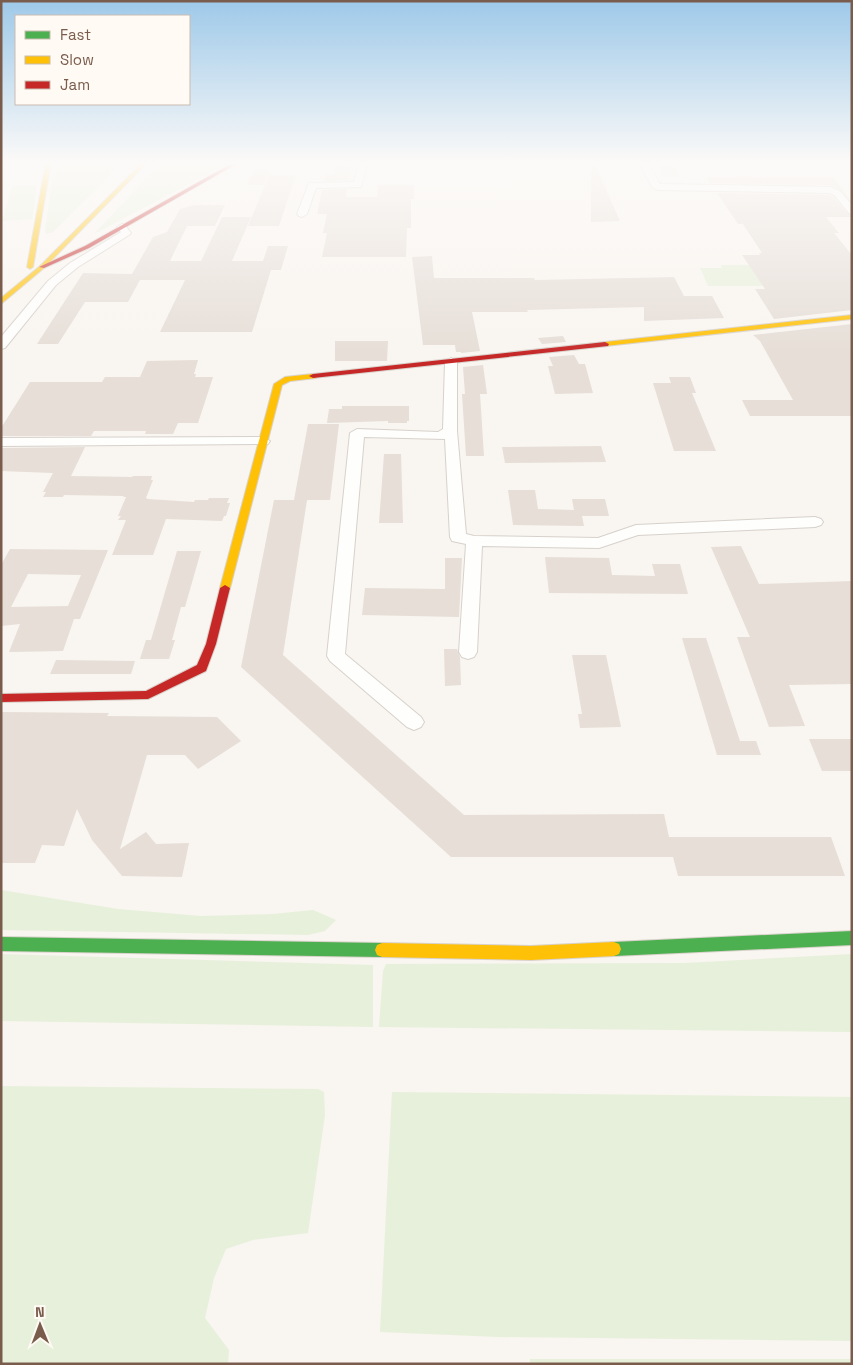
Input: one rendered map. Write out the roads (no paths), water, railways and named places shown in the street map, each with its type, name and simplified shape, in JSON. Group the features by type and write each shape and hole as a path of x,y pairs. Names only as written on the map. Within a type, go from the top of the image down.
{"main road":[{"path":"36,267 41,226"},
{"path":"1,302 26,281 36,267 75,226"},
{"path":"1,290 36,267 79,226"},
{"path":"36,267 87,246 122,227"},
{"path":"1,698 148,695 202,668 211,644 278,384 288,380 852,317"},
{"path":"1,944 531,953 852,938"}],"street":[{"path":"1,345 52,283 74,265 126,233 122,227"},
{"path":"26,281 52,283"},
{"path":"451,362 450,431 458,537 474,541 599,543 636,530 815,522"},
{"path":"414,722 336,656 357,433 440,436 450,431"},
{"path":"1,442 263,441"},
{"path":"468,652 474,541"}]}
